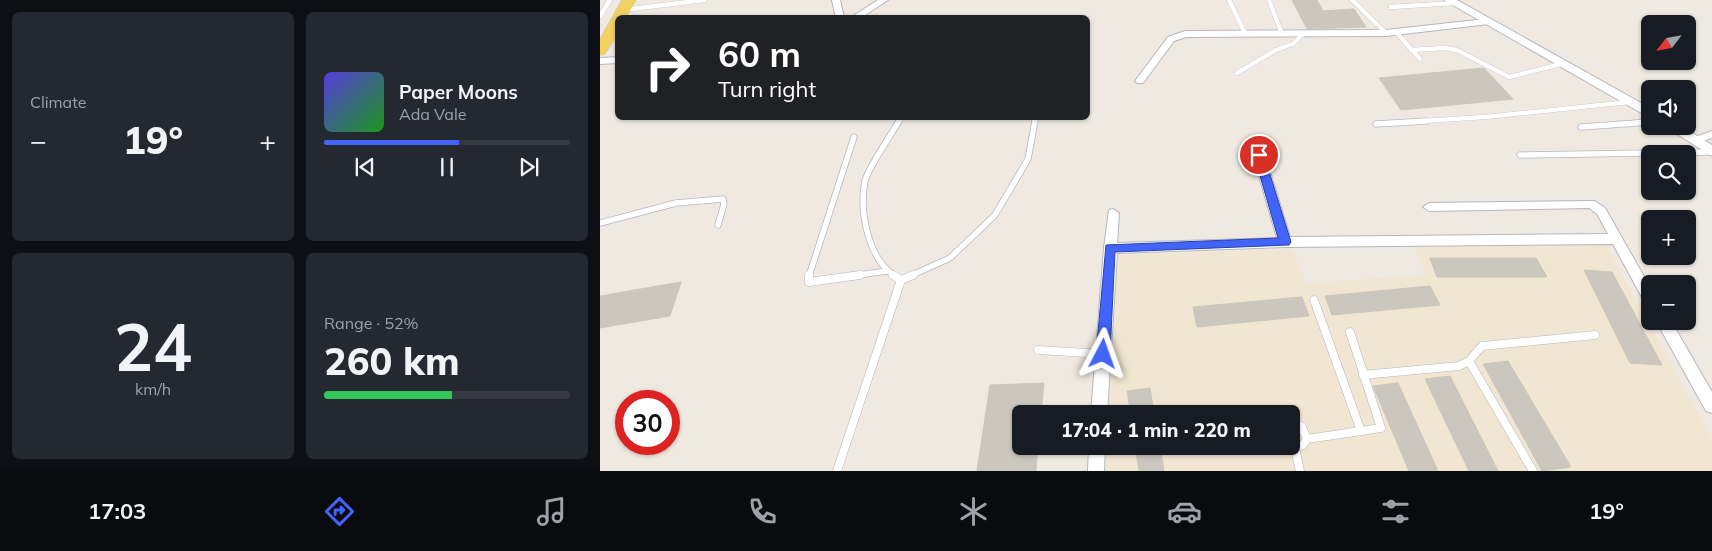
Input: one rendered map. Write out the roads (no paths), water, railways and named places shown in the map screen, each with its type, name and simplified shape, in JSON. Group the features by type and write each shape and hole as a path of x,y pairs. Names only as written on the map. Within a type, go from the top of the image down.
{"main road":[{"path":"600,51 615,24"}],"street":[{"path":"836,0 839,15"},
{"path":"859,15 884,0"},
{"path":"1452,2 1641,109"},
{"path":"1140,81 1168,42 1175,36 1185,34 1386,33 1486,22"},
{"path":"600,62 615,60"},
{"path":"1696,140 1712,134"},
{"path":"1687,135 1712,151"},
{"path":"1259,155 1285,242"},
{"path":"1429,207 1590,204 1602,211 1615,239 1641,284"},
{"path":"1100,405 1113,213"},
{"path":"1110,248 1285,242 1615,239"},
{"path":"1668,330 1712,406"},
{"path":"1096,471 1097,455"}],"lane":[{"path":"600,16 610,0"},
{"path":"622,12 704,0"},
{"path":"1229,0 1245,33"},
{"path":"1269,0 1282,34"},
{"path":"1352,0 1386,33"},
{"path":"1391,7 1452,2"},
{"path":"1396,32 1420,59"},
{"path":"1237,73 1276,50 1293,44 1303,34"},
{"path":"1411,50 1444,48 1457,50 1508,77 1561,64"},
{"path":"1376,124 1485,117 1629,102"},
{"path":"900,120 865,180 864,217 868,238 887,271 901,280"},
{"path":"837,471 893,297 901,280 950,258 995,215 1028,159 1035,120"},
{"path":"1581,128 1641,123"},
{"path":"854,137 808,279 810,282 887,271"},
{"path":"1520,155 1712,151"},
{"path":"600,222 684,202 723,199 724,204 718,225"},
{"path":"1314,300 1361,432"},
{"path":"1307,439 1381,428 1350,332"},
{"path":"1363,375 1453,367 1469,361 1482,346 1595,334"},
{"path":"1038,350 1103,354"},
{"path":"1469,361 1533,471"},
{"path":"1300,425 1305,430 1307,439 1303,445 1300,446"},
{"path":"1295,455 1300,471"}]}
